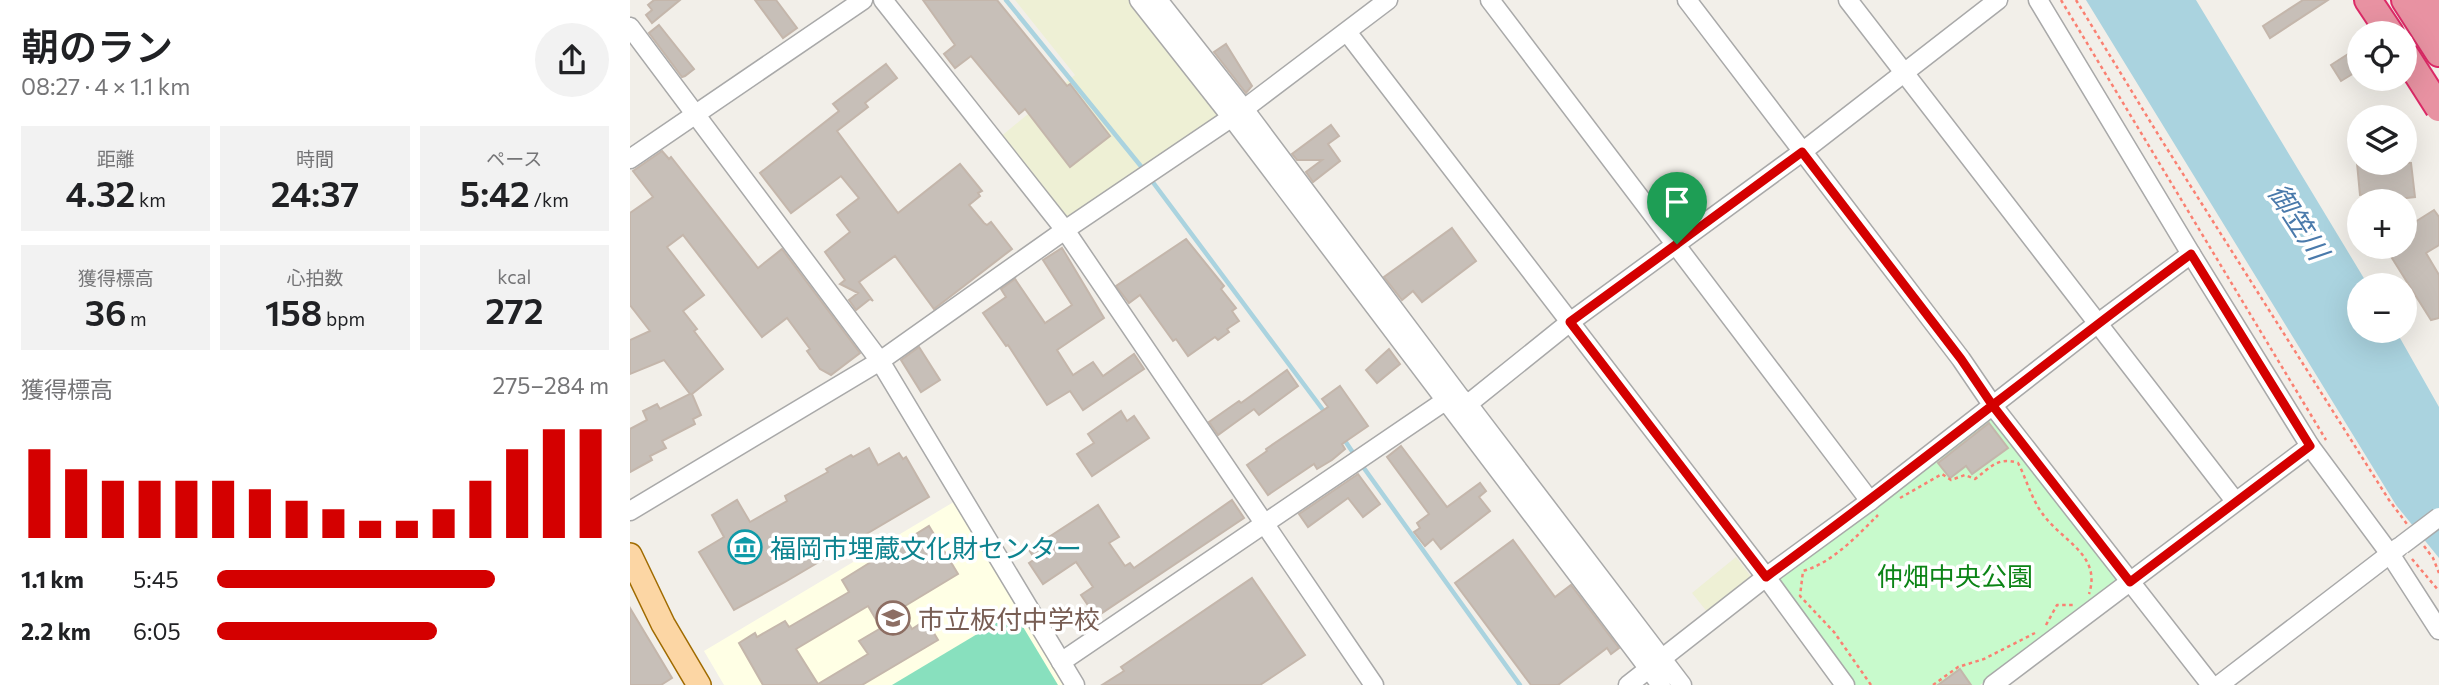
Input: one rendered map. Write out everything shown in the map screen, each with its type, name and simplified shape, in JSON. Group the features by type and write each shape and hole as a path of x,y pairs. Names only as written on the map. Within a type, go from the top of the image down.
{"highway":[{"path":"2369,0 2383,21"},
{"path":"2405,0 2439,53"},
{"path":"2428,0 2439,18"},
{"path":"2417,74 2437,104"}],"main road":[{"path":"630,555 663,624 699,685"}],"street":[{"path":"630,159 863,0"},
{"path":"883,0 1065,230 1374,685"},
{"path":"1139,0 1238,114"},
{"path":"1158,0 1238,114 1459,401 1656,664 1682,685"},
{"path":"630,511 880,361 1065,230 1238,114 1388,0"},
{"path":"1490,0 1875,508"},
{"path":"1687,0 1961,359 1993,406 2211,685"},
{"path":"1848,0 2235,500"},
{"path":"1061,662 1439,405 1459,401 1802,152 1998,0"},
{"path":"2038,0 2191,254 2318,444 2405,543 2439,631"},
{"path":"630,27 880,361 1075,685"},
{"path":"1347,32 1766,577 1845,685"},
{"path":"1628,685 1766,577 1875,508 1993,406 2191,254"},
{"path":"1993,685 2235,500 2318,444"},
{"path":"2219,685 2439,517"},
{"path":"1656,664 1661,685"}],"path":[{"path":"2061,0 2318,444"},
{"path":"2076,0 2166,148 2389,500 2405,543 2439,591"},
{"path":"1895,501 1942,474 1951,480 1965,475 1975,479 2001,460 2008,459 2018,463 2044,516 2091,565 2093,579 2090,593 2084,600"},
{"path":"1871,685 1834,632 1800,596 1803,571 1815,568 1833,555 1875,508"},
{"path":"2405,543 2433,558 2439,573"},
{"path":"1933,685 1958,667 1984,660 2044,628 2057,605 2074,605"}],"shaded area":[{"path":"1015,0 1130,0 1217,112 1215,121 1068,221 999,138 1075,75"},
{"name":"市立板付中学校","path":"957,500 1067,685 724,685 704,651"},
{"path":"1736,557 1752,578 1708,613 1692,593"}],"green space":[{"name":"仲畑中央公園","path":"1994,415 2119,579 1980,685 1853,685 1776,582"},
{"path":"1014,612 1058,685 892,685"}],"water":[{"name":"御笠川","path":"2086,0 2196,0 2347,250 2347,259 2352,259 2361,273 2347,273 2347,343 2403,343 2439,407 2439,558 2396,505"}],"building":[{"path":"654,0 680,0 652,23 646,15 652,10 648,5"},
{"path":"755,0 776,0 797,28 783,38"},
{"path":"923,0 997,0 1067,86 1070,84 1110,136 1070,167 1025,109 1019,114 971,56 955,68 944,54 955,45"},
{"path":"2303,0 2328,0 2270,38 2263,26"},
{"path":"659,25 694,69 685,76 682,77 649,33"},
{"path":"1226,44 1252,86 1246,93 1214,52"},
{"path":"2347,55 2347,77 2341,81 2331,65"},
{"path":"886,64 897,78 865,103 868,107 837,131 898,213 960,164 982,191 969,205 984,223 987,225 991,222 1012,249 934,309 895,256 859,282 873,301 870,299 856,310 849,300 858,293 840,284 845,280 825,252 850,232 837,215 859,198 841,176 791,213 760,173 839,111 833,104"},
{"path":"1331,125 1339,136 1328,144 1340,161 1313,182 1306,172 1322,160 1297,160 1292,154"},
{"path":"662,151 669,159 671,157 758,268 782,249 860,353 831,375 820,369 807,351 810,349 787,318 762,337 683,235 667,247 704,295 683,311 697,329 694,331 723,369 692,394 701,415 693,419 695,424 662,441 666,448 650,456 652,460 630,472 630,429 647,420 643,411 657,404 660,409 690,394 664,360 630,374 630,340 650,331 630,305 630,213 653,197 633,171"},
{"path":"2358,175 2412,175 2414,189 2359,189"},
{"path":"2434,210 2439,217 2439,245 2426,253 2439,275 2439,318 2431,320 2417,298 2417,273 2401,273 2393,259 2417,259 2417,221"},
{"path":"1452,228 1476,261 1422,302 1413,291 1402,300 1384,277"},
{"path":"1186,239 1224,286 1221,289 1236,308 1232,311 1239,321 1227,329 1229,332 1218,340 1215,337 1188,356 1176,339 1173,341 1140,295 1129,303 1116,286"},
{"path":"1062,248 1104,318 1057,350 1073,375 1093,362 1103,376 1134,354 1144,369 1083,410 1070,391 1047,405 1008,345 1006,346 983,313 1006,297 1001,289 1015,279 1045,323 1072,305 1043,260"},
{"path":"919,347 940,380 921,392 901,360"},
{"path":"1389,349 1400,364 1377,383 1366,370"},
{"path":"1287,370 1298,386 1259,415 1254,409 1218,435 1209,422"},
{"path":"1340,386 1368,426 1342,444 1345,449 1332,460 1317,469 1314,464 1268,495 1247,465 1328,407 1322,399"},
{"path":"1121,411 1127,421 1134,416 1149,438 1092,476 1077,454 1094,443 1088,434"},
{"path":"1989,423 2008,448 1972,474 1966,466 1950,478 1938,463"},
{"path":"1401,446 1447,507 1480,483 1486,491 1479,497 1490,511 1441,549 1433,539 1425,546 1414,532 1420,528 1417,523 1429,514 1387,457"},
{"path":"869,448 878,465 899,453 903,459 906,457 929,497 734,610 699,552 724,537 712,515 737,500 750,522 787,501 785,496 828,472 826,469"},
{"path":"1358,474 1380,504 1363,517 1348,498 1308,527 1299,514"},
{"path":"1232,500 1244,518 1096,617 1081,595 1093,587 1076,562 1043,584 1029,563 1035,559 1029,550 1098,505 1119,537 1109,543 1125,566 1130,563 1134,568"},
{"path":"929,526 958,574 900,609 912,629 926,620 938,640 862,685 763,685 739,643 755,633 757,637 785,621 789,627 849,592 842,580","holes":["868,606 881,628 859,641 868,654 818,684 796,649"]},
{"path":"1513,540 1555,597 1571,585 1619,648 1611,654 1607,648 1558,685 1531,685 1455,583"},
{"path":"1252,578 1305,655 1260,685 1102,685 1124,671 1121,667"},
{"path":"630,608 672,678 661,685 630,685"},
{"path":"1960,669 1971,685 1938,685"}],"waterway":[{"path":"1006,0 1144,170"},
{"path":"1149,177 1326,414"},
{"path":"1343,438 1356,457"},
{"path":"1361,464 1520,685"}],"place":[{"name":"福岡市埋蔵文化財センター","path":"745,547"},
{"name":"市立板付中学校","path":"893,618"}],"route":[{"path":"1677,244 1570,322 1766,577 1870,501 1993,406 2097,324 2191,254 2310,446 2235,500 2130,582 2047,477 1993,406 1961,359 1802,152 1677,244"}]}
